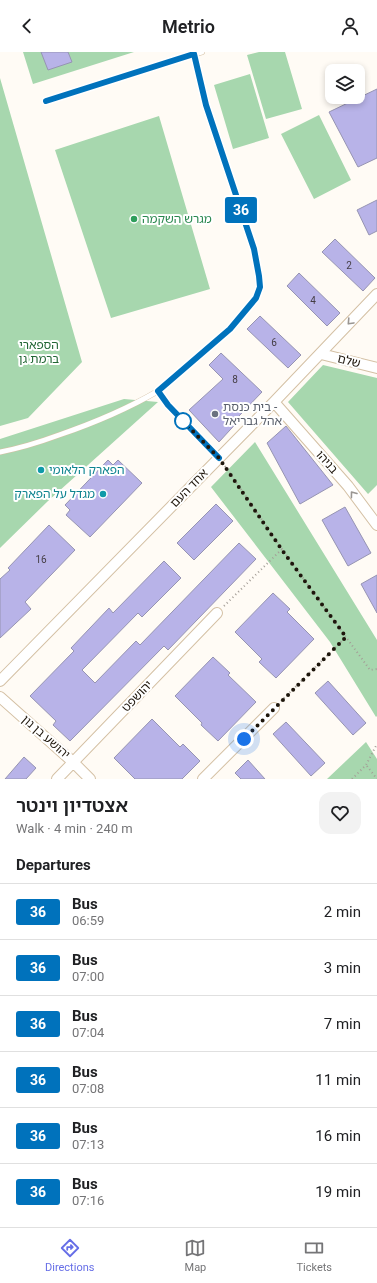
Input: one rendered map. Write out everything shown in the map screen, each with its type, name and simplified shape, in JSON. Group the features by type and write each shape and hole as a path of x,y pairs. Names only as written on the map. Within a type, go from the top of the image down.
{"street":[{"name":"אחד העם","path":"0,681 321,354 377,294"},
{"name":"שלם","path":"321,354 377,368"},
{"name":"בניהו","path":"274,402 348,486 377,525"},
{"name":"יהושפט","path":"57,779 217,613"},
{"name":"יהושע בן נון","path":"0,697 90,779"},
{"path":"203,779 274,708"}],"lane":[{"path":"46,101 202,52"},
{"path":"0,452 21,448 93,423 130,407 158,391 230,329 256,298 260,287 254,249 206,105 194,54"},
{"path":"158,391 168,405 219,458"}],"path":[{"path":"219,458 282,550 370,670 377,669"},
{"path":"217,613 282,550"},
{"path":"274,708 346,637"},
{"path":"352,779 366,765 377,744"},
{"path":"366,765 377,779"}],"green space":[{"path":"23,52 134,52 33,84"},
{"path":"259,52 285,52 302,109 266,119 247,55"},
{"path":"250,74 269,138 233,149 214,85"},
{"name":"הספארי ברמת גן","path":"0,78 82,362 28,418 0,426"},
{"path":"319,115 351,180 314,199 281,134"},
{"name":"מגרש השקמה","path":"159,116 210,289 111,318 55,150"},
{"path":"323,365 377,378 377,485 368,494 288,402"},
{"name":"הפארק הלאומי","path":"124,399 158,402 48,501 0,548 0,439"},
{"path":"255,442 377,640 376,717 330,642 211,487"},
{"path":"366,742 377,759 377,779 327,779"}],"building":[{"path":"41,52 68,52 72,62 48,70"},
{"path":"377,89 377,158 358,167 329,112 346,104 365,104 365,95"},
{"path":"377,200 377,231 369,235 357,210"},
{"path":"335,239 375,278 363,291 322,252"},
{"path":"299,273 340,313 327,326 287,286"},
{"path":"260,316 301,355 288,368 247,329"},
{"path":"221,353 262,392 239,416 241,418 219,442 189,410 223,379 209,365"},
{"path":"286,426 333,485 300,504 267,443"},
{"name":"מגדל על הפארק","path":"108,460 113,465 118,460 142,483 90,537 66,515 70,510 65,505"},
{"path":"216,504 233,521 194,560 177,543"},
{"path":"345,507 371,553 348,566 322,520"},
{"path":"49,525 75,550 25,602 31,609 0,638 0,579 10,570 8,568"},
{"path":"239,543 256,559 168,650 164,646 70,741 53,725 56,721 30,696 74,651 71,648 109,608 113,613 164,561 181,578 142,617 138,613 82,670 95,683 136,641 140,645"},
{"path":"377,575 377,613 361,584"},
{"path":"273,593 290,609 287,612 314,639 276,678 259,662 262,659 235,632"},
{"path":"213,657 230,673 228,675 256,702 218,741 201,725 202,723 175,696"},
{"path":"328,681 366,723 353,735 315,693"},
{"path":"152,719 180,747 183,744 200,761 182,779 135,779 114,758"},
{"path":"286,722 325,763 311,776 273,734"},
{"path":"24,757 36,768 26,779 5,779"},
{"path":"248,760 265,779 241,779 235,773"}],"bus line":[{"name":"36","path":"46,101 194,54 206,105 254,249 260,287 256,298 230,329 158,391 168,405 219,458"}],"place":[{"name":"מגרש השקמה","path":"134,219"},
{"name":"בית כנסת - אהל גבריאל","path":"215,414"},
{"name":"הפארק הלאומי","path":"41,470"},
{"name":"מגדל על הפארק","path":"103,494"}],"route":[{"path":"183,421 178,416 219,458 282,550 346,637 244,739"}]}
